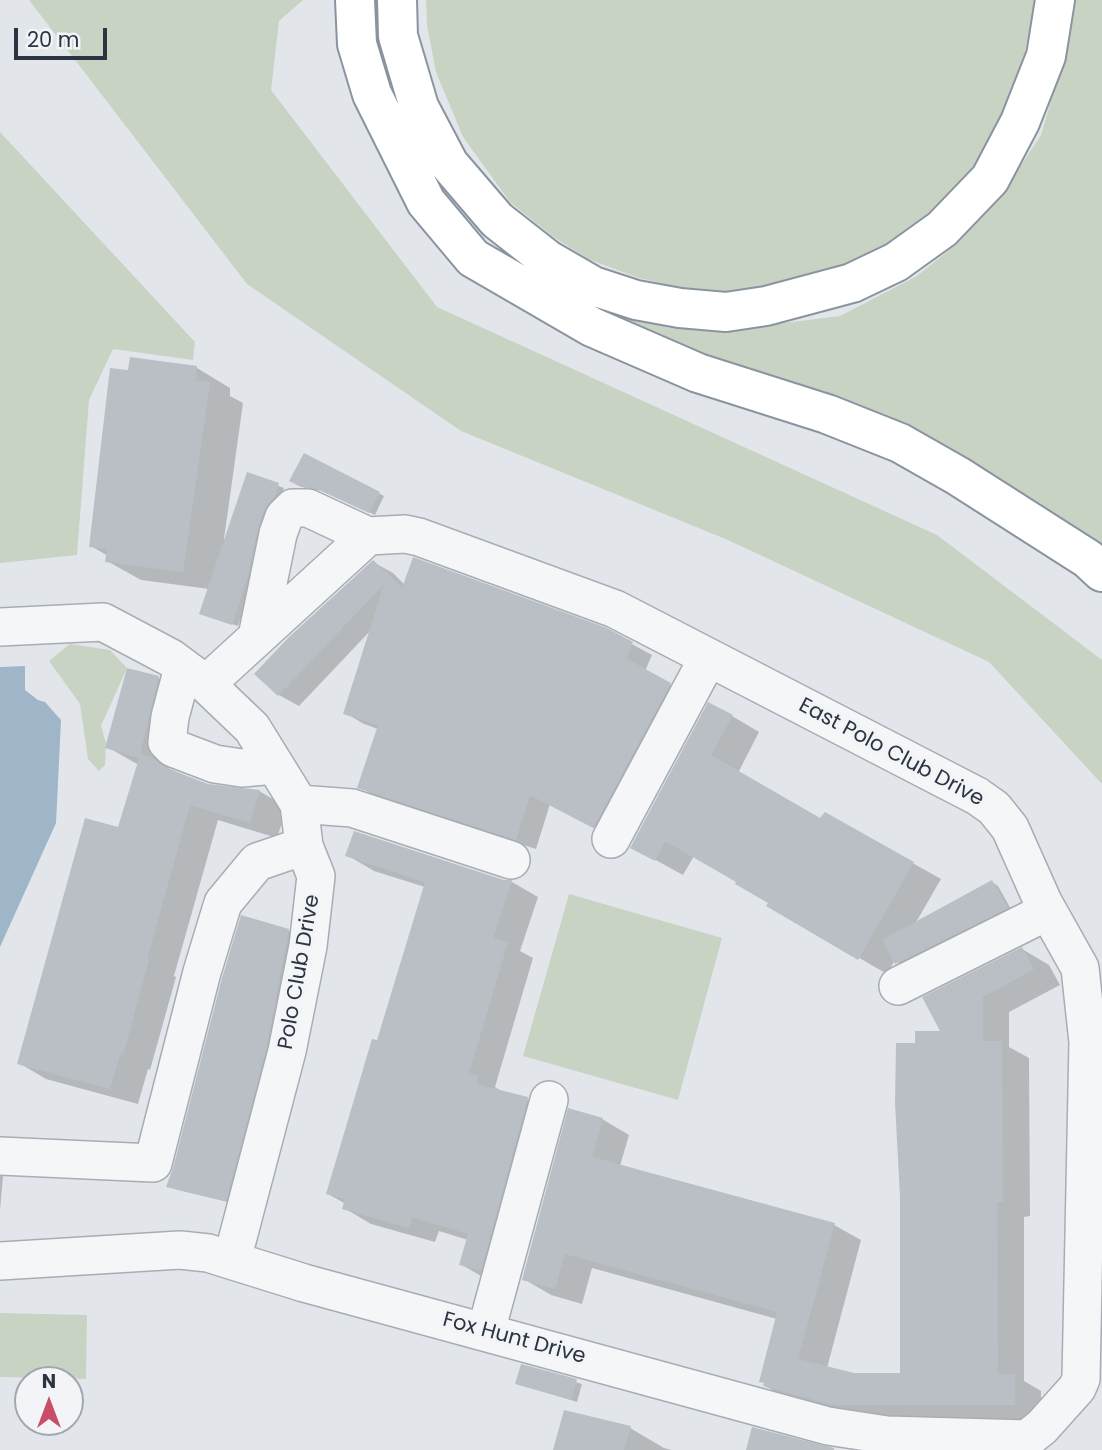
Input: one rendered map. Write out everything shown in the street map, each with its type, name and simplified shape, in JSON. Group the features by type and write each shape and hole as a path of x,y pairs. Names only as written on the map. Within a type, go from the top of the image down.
{"highway":[{"path":"355,0 357,44 372,94 426,202 473,258 615,338 698,373 827,414 900,443 958,476 1088,559 1102,572"},
{"path":"397,0 398,36 419,107 449,164 497,220 548,260 593,285 636,300 680,308 726,312 766,306 852,283 896,262 942,229 990,179 1020,122 1046,56 1055,0"}],"street":[{"path":"257,637 278,534 284,517 293,508 308,508 368,536 257,637 195,676 170,717 167,742 173,748 215,764 242,768 274,765"},
{"name":"East Polo Club Drive","path":"368,536 405,534 419,537 615,609 977,796 994,808 1010,828 1048,911 1080,968 1088,1042 1081,1380 1031,1444"},
{"name":"Polo Club Drive","path":"0,627 103,622 171,658 252,728 299,804 304,846 316,876 308,946 287,1051 232,1260"},
{"path":"611,839 708,658"},
{"path":"299,804 352,808 511,860"},
{"path":"0,1156 153,1163 201,972 223,903 257,862 304,846"},
{"path":"898,986 1048,911"},
{"path":"486,1331 549,1100"},
{"name":"Fox Hunt Drive","path":"0,1261 180,1250 208,1253 304,1283 828,1426 887,1435 1031,1444"}],"green space":[{"path":"29,0 303,0 279,21 271,90 437,307 937,535 1102,660 1102,784 989,662 728,540 461,431 247,284"},
{"path":"426,0 1035,0 1017,93 985,155 937,211 903,243 799,282 726,291 687,290 636,277 588,259 552,236 510,202 463,137 436,72 427,25"},
{"path":"1071,0 1102,0 1102,552 651,341 594,308 678,328 719,331 840,316 917,276 954,246 1004,191 1041,135 1061,67"},
{"path":"0,132 195,342 193,360 113,349 89,400 77,555 0,563"},
{"path":"70,644 110,650 127,668 101,726 106,743 105,765 99,771 88,759 80,704 49,661"},
{"path":"569,894 722,938 678,1100 523,1056"},
{"path":"0,1313 87,1315 86,1379 84,1366 14,1366 14,1377 0,1377"}],"water":[{"path":"25,666 25,690 45,702 61,720 56,823 0,947 0,667"}],"building":[{"path":"130,357 197,366 196,381 210,382 183,572 105,562 107,549 89,547 110,368 128,370"},
{"path":"304,453 380,492 369,513 317,489 301,487 289,481"},
{"path":"247,472 279,483 258,527 248,576 232,625 199,614"},
{"path":"413,557 607,628 633,642 627,659 671,683 593,828 530,795 516,840 357,788 378,725 343,714 384,584 278,696 254,674 288,638 373,560 402,588"},
{"path":"127,668 159,676 140,754 153,758 166,768 208,784 260,790 250,823 190,805 123,1055 120,1055 110,1089 17,1064 85,818 118,827 139,758 105,748"},
{"path":"708,702 733,715 711,755 820,818 825,812 914,862 858,960 766,906 768,903 735,884 736,882 665,841 655,861 630,848"},
{"path":"354,831 504,880 512,880 493,938 508,942 469,1073 478,1076 476,1084 528,1097 481,1271 459,1265 468,1234 412,1217 409,1228 342,1209 345,1199 326,1194 372,1039 377,1040 425,882 345,856"},
{"path":"992,880 1008,908 895,964 882,940"},
{"path":"241,915 289,929 267,1046 226,1201 166,1187"},
{"path":"1022,947 1034,969 983,997 983,1041 1002,1041 1003,1202 997,1202 998,1374 1015,1374 1015,1405 832,1405 763,1386 764,1383 759,1382 777,1312 565,1254 555,1289 522,1280 568,1108 603,1118 592,1157 835,1223 798,1359 854,1373 900,1373 900,1197 895,1103 896,1043 915,1043 915,1031 940,1031 922,997"},
{"path":"521,1364 577,1379 571,1400 515,1384"},
{"path":"564,1410 631,1426 624,1450 553,1450"},
{"path":"752,1427 834,1448 834,1450 746,1450"}]}
